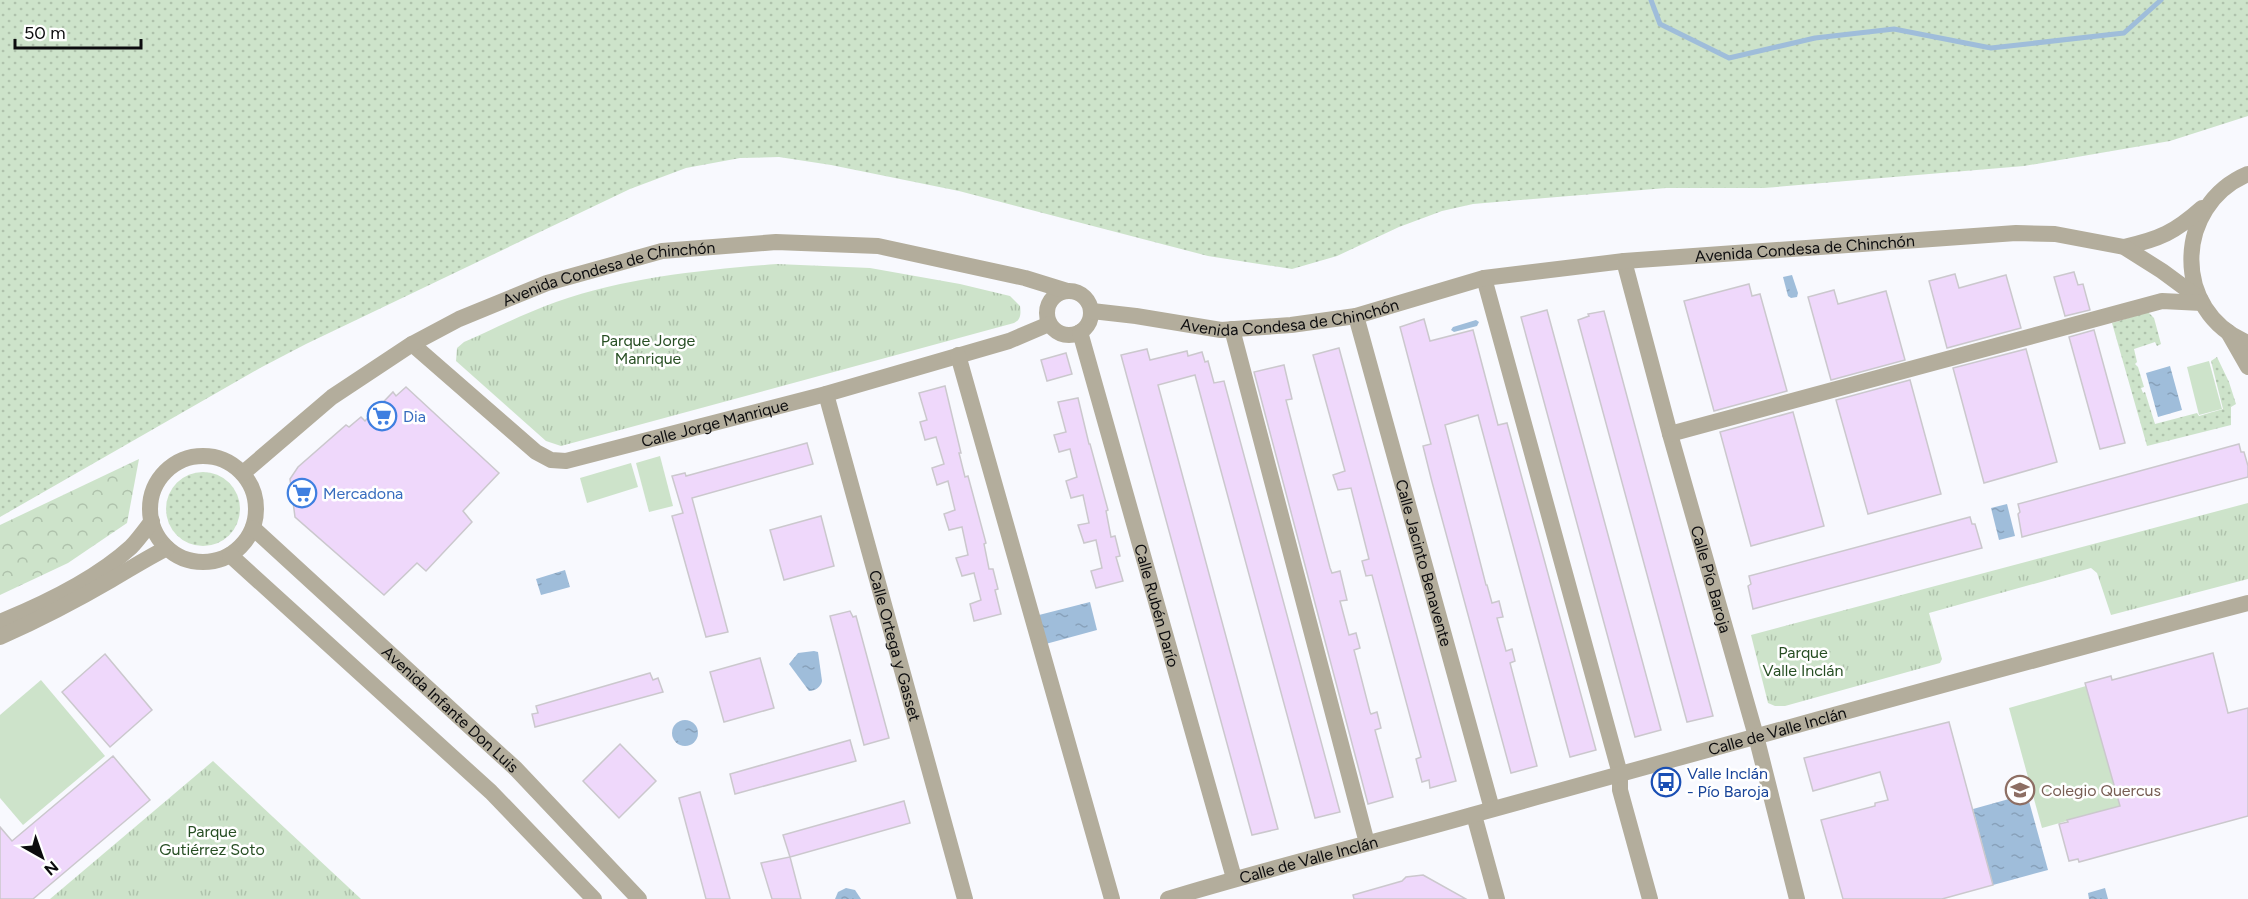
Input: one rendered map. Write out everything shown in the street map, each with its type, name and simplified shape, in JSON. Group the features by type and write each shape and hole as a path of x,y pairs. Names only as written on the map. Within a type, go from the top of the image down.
{"street":[{"name":"Avenida Condesa de Chinchón","path":"2124,247 2154,240 2184,224 2224,188 2248,174"},
{"path":"2212,200 2200,218 2193,238 2191,259 2193,280 2201,301 2213,319 2227,332 2248,343"},
{"name":"Avenida Condesa de Chinchón","path":"1092,311 1221,330 1291,325 1356,316 1485,278 1624,261 2016,234 2055,234 2124,247 2162,271 2201,301"},
{"name":"Avenida Condesa de Chinchón","path":"243,473 332,397 412,344 459,319 547,283 662,251 776,242 878,246 1025,278 1067,291"},
{"name":"Calle Pío Baroja","path":"1624,261 1670,434 1756,736 1797,899"},
{"path":"1025,278 1047,306"},
{"path":"1485,278 1620,774 1620,790 1650,899"},
{"path":"1067,291 1081,293 1088,299 1092,311 1089,322 1080,332 1066,335 1053,329 1046,314 1047,306 1058,295 1067,291"},
{"path":"1670,434 2162,301 2201,301"},
{"name":"Calle Jacinto Benavente","path":"1356,316 1492,809"},
{"name":"Calle Jorge Manrique","path":"412,344 536,452 551,460 566,461 826,394 1009,341 1049,324"},
{"path":"1232,329 1367,843"},
{"name":"Calle Rubén Darío","path":"1080,332 1234,878"},
{"path":"2227,332 2248,367"},
{"path":"958,355 1112,899"},
{"name":"Calle Ortega y Gasset","path":"826,394 965,899"},
{"path":"201,456 217,457 231,463 243,473 256,499 253,528 244,543 230,555 205,562 191,561 167,548 155,531 150,506 153,491 161,477 179,462 201,456"},
{"path":"0,622 33,608 104,568 132,546 152,521"},
{"name":"Avenida Infante Don Luis","path":"253,528 516,770 639,899"},
{"path":"0,636 39,620 112,580 140,561 167,548"},
{"name":"Avenida Infante Don Luis","path":"230,555 490,792 594,899"},
{"name":"Calle de Valle Inclán","path":"1168,899 1234,878 1474,815 1939,685 2248,603"},
{"path":"1474,815 1497,899"}],"green space":[{"path":"0,0 2248,0 2248,116 2170,141 2024,166 1764,188 1666,188 1473,204 1442,211 1399,227 1337,256 1292,269 1208,256 959,191 831,165 779,157 740,158 686,168 630,189 306,344 0,517"},
{"name":"Parque Jorge Manrique","path":"777,264 870,268 960,284 1010,296 1020,306 1020,316 1014,323 561,446 546,441 456,361 457,348 464,342 533,311 583,293 666,276"},
{"path":"2148,312 2154,318 2161,344 2157,346 2155,342 2134,349 2137,362 2135,364 2144,387 2141,388 2143,393 2145,392 2155,424 2223,409 2211,361 2217,357 2236,404 2231,407 2231,425 2147,446 2112,323"},
{"path":"2209,361 2222,409 2199,415 2187,367"},
{"path":"660,456 673,506 649,512 636,463"},
{"path":"139,459 127,523 68,563 0,595 0,525"},
{"path":"631,463 638,487 587,503 580,478"},
{"path":"196,472 210,472 224,478 234,488 240,502 240,516 234,530 224,540 210,546 196,546 182,540 172,530 166,516 166,502 172,488 182,478"},
{"name":"Parque Valle Inclán","path":"2248,503 2248,579 2111,615 2097,573 2091,568 1929,613 1942,659 1940,663 1785,706 1768,703 1751,635"},
{"path":"41,680 105,756 23,825 0,798 0,715"},
{"path":"2086,686 2120,806 2042,828 2009,708"},
{"name":"Parque Gutiérrez Soto","path":"213,761 361,899 50,899"},
{"path":"169,867 205,899 138,899"}],"water":[{"path":"1792,275 1798,293 1797,297 1791,298 1788,296 1783,277"},
{"path":"1476,320 1479,322 1477,326 1454,332 1451,330 1453,327"},
{"path":"2170,366 2182,410 2158,417 2146,373"},
{"path":"2007,504 2015,536 1999,540 1991,508"},
{"path":"565,570 570,587 541,595 536,579"},
{"path":"1090,602 1097,630 1042,645 1035,616"},
{"path":"818,652 822,681 817,688 809,691 789,664 798,653"},
{"path":"685,720 694,724 698,733 694,742 685,746 676,742 672,733 676,724"},
{"path":"2027,794 2048,870 1993,885 1973,809"},
{"path":"846,888 855,890 861,899 835,899 838,892"},
{"path":"2105,888 2108,899 2089,899 2088,893"}],"building":[{"path":"2074,272 2078,285 2083,284 2090,310 2065,316 2054,277"},
{"path":"1955,274 1959,288 2006,275 2021,328 1947,348 1929,281"},
{"path":"1749,284 1752,296 1760,294 1787,391 1714,411 1684,301"},
{"path":"1834,290 1838,304 1886,291 1905,360 1831,380 1808,297"},
{"path":"1547,310 1661,730 1635,737 1521,317"},
{"path":"1604,311 1713,716 1687,722 1578,320 1589,316 1588,314"},
{"path":"1424,319 1430,341 1473,330 1498,425 1507,423 1596,750 1570,757 1478,415 1445,425 1486,585 1492,603 1499,601 1503,617 1497,618 1506,651 1512,649 1515,661 1510,663 1537,766 1511,773 1423,446 1431,444 1400,327"},
{"path":"2094,330 2125,443 2100,449 2069,337"},
{"path":"1339,348 1456,781 1430,788 1429,780 1422,782 1416,759 1421,757 1372,575 1366,576 1362,561 1369,559 1351,488 1338,490 1333,475 1345,471 1313,355"},
{"path":"1147,349 1150,360 1187,351 1188,356 1202,352 1205,362 1208,361 1214,383 1224,381 1340,812 1315,818 1195,375 1158,385 1278,829 1252,835 1121,355"},
{"path":"2026,349 2057,462 1984,483 1953,368"},
{"path":"1066,353 1072,374 1047,381 1041,360"},
{"path":"1284,365 1292,399 1286,400 1330,568 1332,573 1340,571 1347,600 1340,601 1349,635 1356,633 1360,648 1354,650 1370,712 1371,714 1377,712 1381,728 1375,730 1393,797 1368,804 1254,372"},
{"path":"1910,380 1941,494 1868,514 1836,400"},
{"path":"945,386 965,477 968,476 986,543 984,544 989,569 993,569 998,589 995,590 1001,614 974,621 970,604 981,600 974,573 962,576 956,558 968,555 962,527 949,530 944,514 955,510 948,481 937,485 932,468 944,464 936,437 925,440 920,422 927,420 919,393"},
{"path":"406,387 499,473 463,511 472,522 426,571 417,563 384,595 295,517 290,479 298,467 346,425 349,427 361,417 365,421 393,392 396,396"},
{"path":"1078,398 1108,510 1106,511 1111,537 1115,536 1120,556 1116,557 1123,581 1096,588 1091,571 1102,568 1096,540 1084,543 1078,525 1089,523 1083,495 1071,498 1066,481 1077,477 1070,449 1059,452 1054,435 1066,432 1058,402"},
{"path":"1793,412 1824,526 1751,546 1720,432"},
{"path":"807,443 813,464 692,498 728,632 706,637 672,516 683,513 672,476 685,473 686,476"},
{"path":"2239,444 2248,466 2248,477 2022,537 2018,504"},
{"path":"821,516 834,566 784,580 770,530"},
{"path":"1970,517 1972,524 1975,524 1982,548 1753,609 1748,586 1751,584 1749,576"},
{"path":"850,611 853,617 856,616 889,738 864,745 830,616"},
{"path":"2213,653 2228,713 2248,708 2248,816 2079,862 2078,859 2069,861 2059,824 2120,806 2085,683 2111,676 2112,680"},
{"path":"105,654 152,710 110,747 62,692"},
{"path":"760,658 774,708 724,722 710,672"},
{"path":"650,673 653,680 658,678 663,692 535,727 532,714 538,713 536,706"},
{"path":"1949,722 1993,885 1942,899 1843,899 1821,820 1875,806 1875,803 1888,800 1880,772 1813,791 1804,758"},
{"path":"850,740 856,761 735,794 730,774"},
{"path":"620,744 656,781 619,818 583,781"},
{"path":"113,756 150,800 33,899 0,899 0,827 12,841"},
{"path":"700,792 730,899 706,899 679,798"},
{"path":"904,801 910,823 790,857 783,835"},
{"path":"790,857 801,899 772,899 761,863"},
{"path":"1423,875 1466,899 1354,899 1353,895 1402,881 1406,877"}],"waterway":[{"path":"1651,0 1660,24 1729,58 1815,38 1894,29 1991,48 2124,33 2161,0"}],"place":[{"name":"Dia","path":"382,416"},
{"name":"Mercadona","path":"302,493"},
{"name":"Valle Inclán - Pío Baroja","path":"1666,782"},
{"name":"Colegio Quercus","path":"2020,790"}]}
